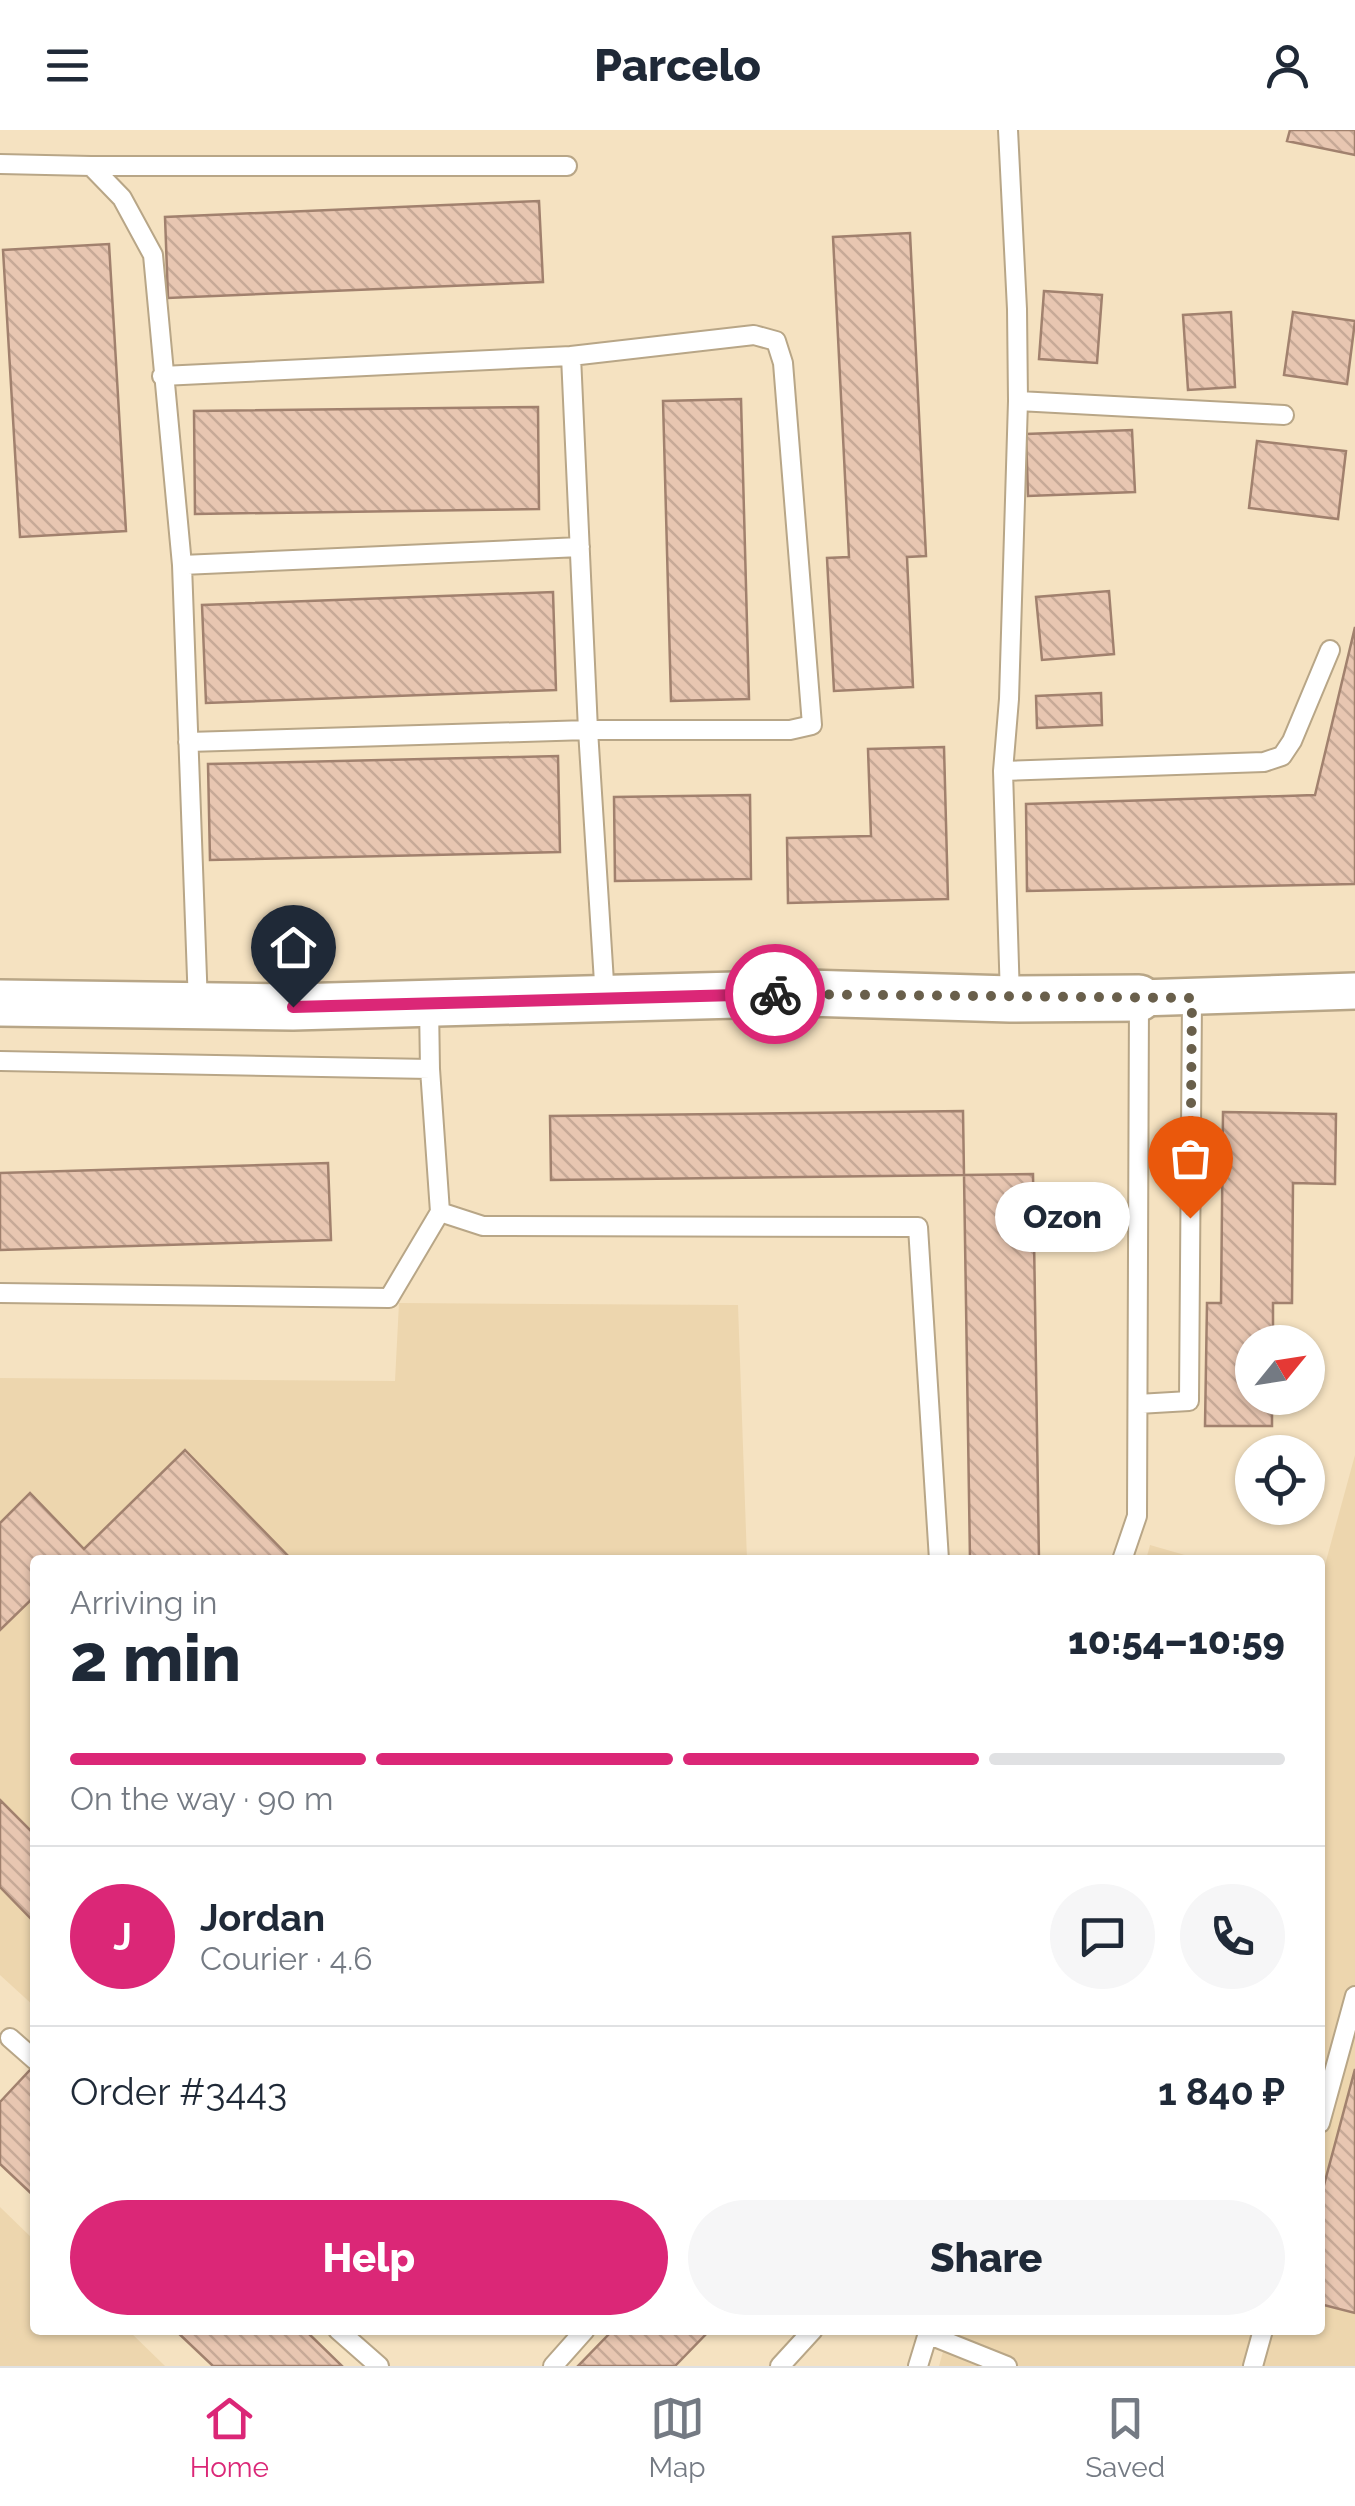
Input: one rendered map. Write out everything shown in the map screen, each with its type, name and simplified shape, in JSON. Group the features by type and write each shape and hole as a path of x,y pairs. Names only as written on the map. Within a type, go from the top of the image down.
{"street":[{"path":"0,1003 428,1004 806,993 1192,998 1355,992"}],"lane":[{"path":"1008,130 1018,401 1009,699 1003,770 1010,998"},
{"path":"0,164 567,166"},
{"path":"92,166 122,198 152,255 182,565 198,1005"},
{"path":"162,376 571,356 754,335 776,341 783,363 812,725 790,730 588,730 188,742"},
{"path":"571,356 605,998"},
{"path":"1018,401 1284,415"},
{"path":"182,565 580,547"},
{"path":"1003,770 1264,762 1282,756 1330,650"},
{"path":"1124,1555 1137,1516 1139,998"},
{"path":"1138,1404 1189,1401 1192,998"},
{"path":"0,1293 390,1298 440,1212 428,1004"},
{"path":"0,1061 430,1069"},
{"path":"440,1212 483,1226 918,1227 939,1555"},
{"path":"1325,2105 1355,1996"},
{"path":"3,2039 30,2057"},
{"path":"344,2335 378,2366"},
{"path":"554,2366 582,2335"},
{"path":"780,2366 808,2335"},
{"path":"918,2366 927,2335"},
{"path":"935,2335 1008,2366"},
{"path":"1253,2366 1262,2335"}],"shaded area":[{"path":"399,1303 738,1305 747,1555 30,1555 30,2002 0,1975 0,1378 395,1381"},
{"path":"1355,1455 1355,2366 939,2366 948,2335 1325,2335 1325,1565"},
{"path":"1150,1545 1185,1555 1147,1555"},
{"path":"0,2207 30,2236 30,2335 133,2335 165,2366 0,2366"}],"building":[{"path":"1290,130 1355,130 1355,155 1287,141"},
{"path":"539,201 543,282 168,298 165,217"},
{"path":"910,233 926,556 907,557 913,687 834,691 827,558 849,557 833,237"},
{"path":"109,244 126,531 20,537 3,250"},
{"path":"1044,291 1102,295 1097,363 1039,359"},
{"path":"1231,312 1235,387 1188,390 1183,315"},
{"path":"1293,312 1355,321 1347,384 1284,375"},
{"path":"741,399 749,699 671,701 663,401"},
{"path":"538,407 539,509 195,514 194,411"},
{"path":"1132,430 1135,492 1028,496 1026,434"},
{"path":"1257,441 1346,451 1338,519 1249,508"},
{"path":"1109,591 1114,654 1042,660 1036,597"},
{"path":"553,592 556,690 206,703 202,605"},
{"path":"1355,627 1355,884 1027,891 1026,804 1315,795"},
{"path":"1101,693 1102,725 1037,728 1036,696"},
{"path":"944,747 948,899 788,903 787,838 871,836 868,749"},
{"path":"558,756 560,852 210,860 208,764"},
{"path":"750,795 751,879 615,881 614,797"},
{"path":"963,1111 964,1175 551,1180 550,1116"},
{"path":"1223,1112 1336,1114 1335,1184 1293,1183 1292,1303 1273,1303 1273,1325 1235,1325 1235,1415 1272,1415 1272,1426 1205,1426 1207,1303 1221,1303"},
{"path":"328,1163 331,1240 0,1250 0,1173"},
{"path":"1033,1174 1039,1555 970,1555 964,1175"},
{"path":"185,1450 287,1555 30,1555 30,1601 0,1630 0,1523 30,1493 84,1549"},
{"path":"0,1800 30,1830 30,1918 0,1887"},
{"path":"1355,2069 1355,2313 1325,2305 1325,2181"},
{"path":"30,2070 30,2192 0,2164 0,2102"},
{"path":"180,2335 310,2335 342,2366 213,2366"},
{"path":"608,2335 705,2335 675,2366 578,2366"}],"way so far":[{"path":"775,994 1192,998 1190,1218"}],"place":[{"name":"Ozon","path":"1190,1218"}],"route":[{"path":"293,1007 775,994"}]}
